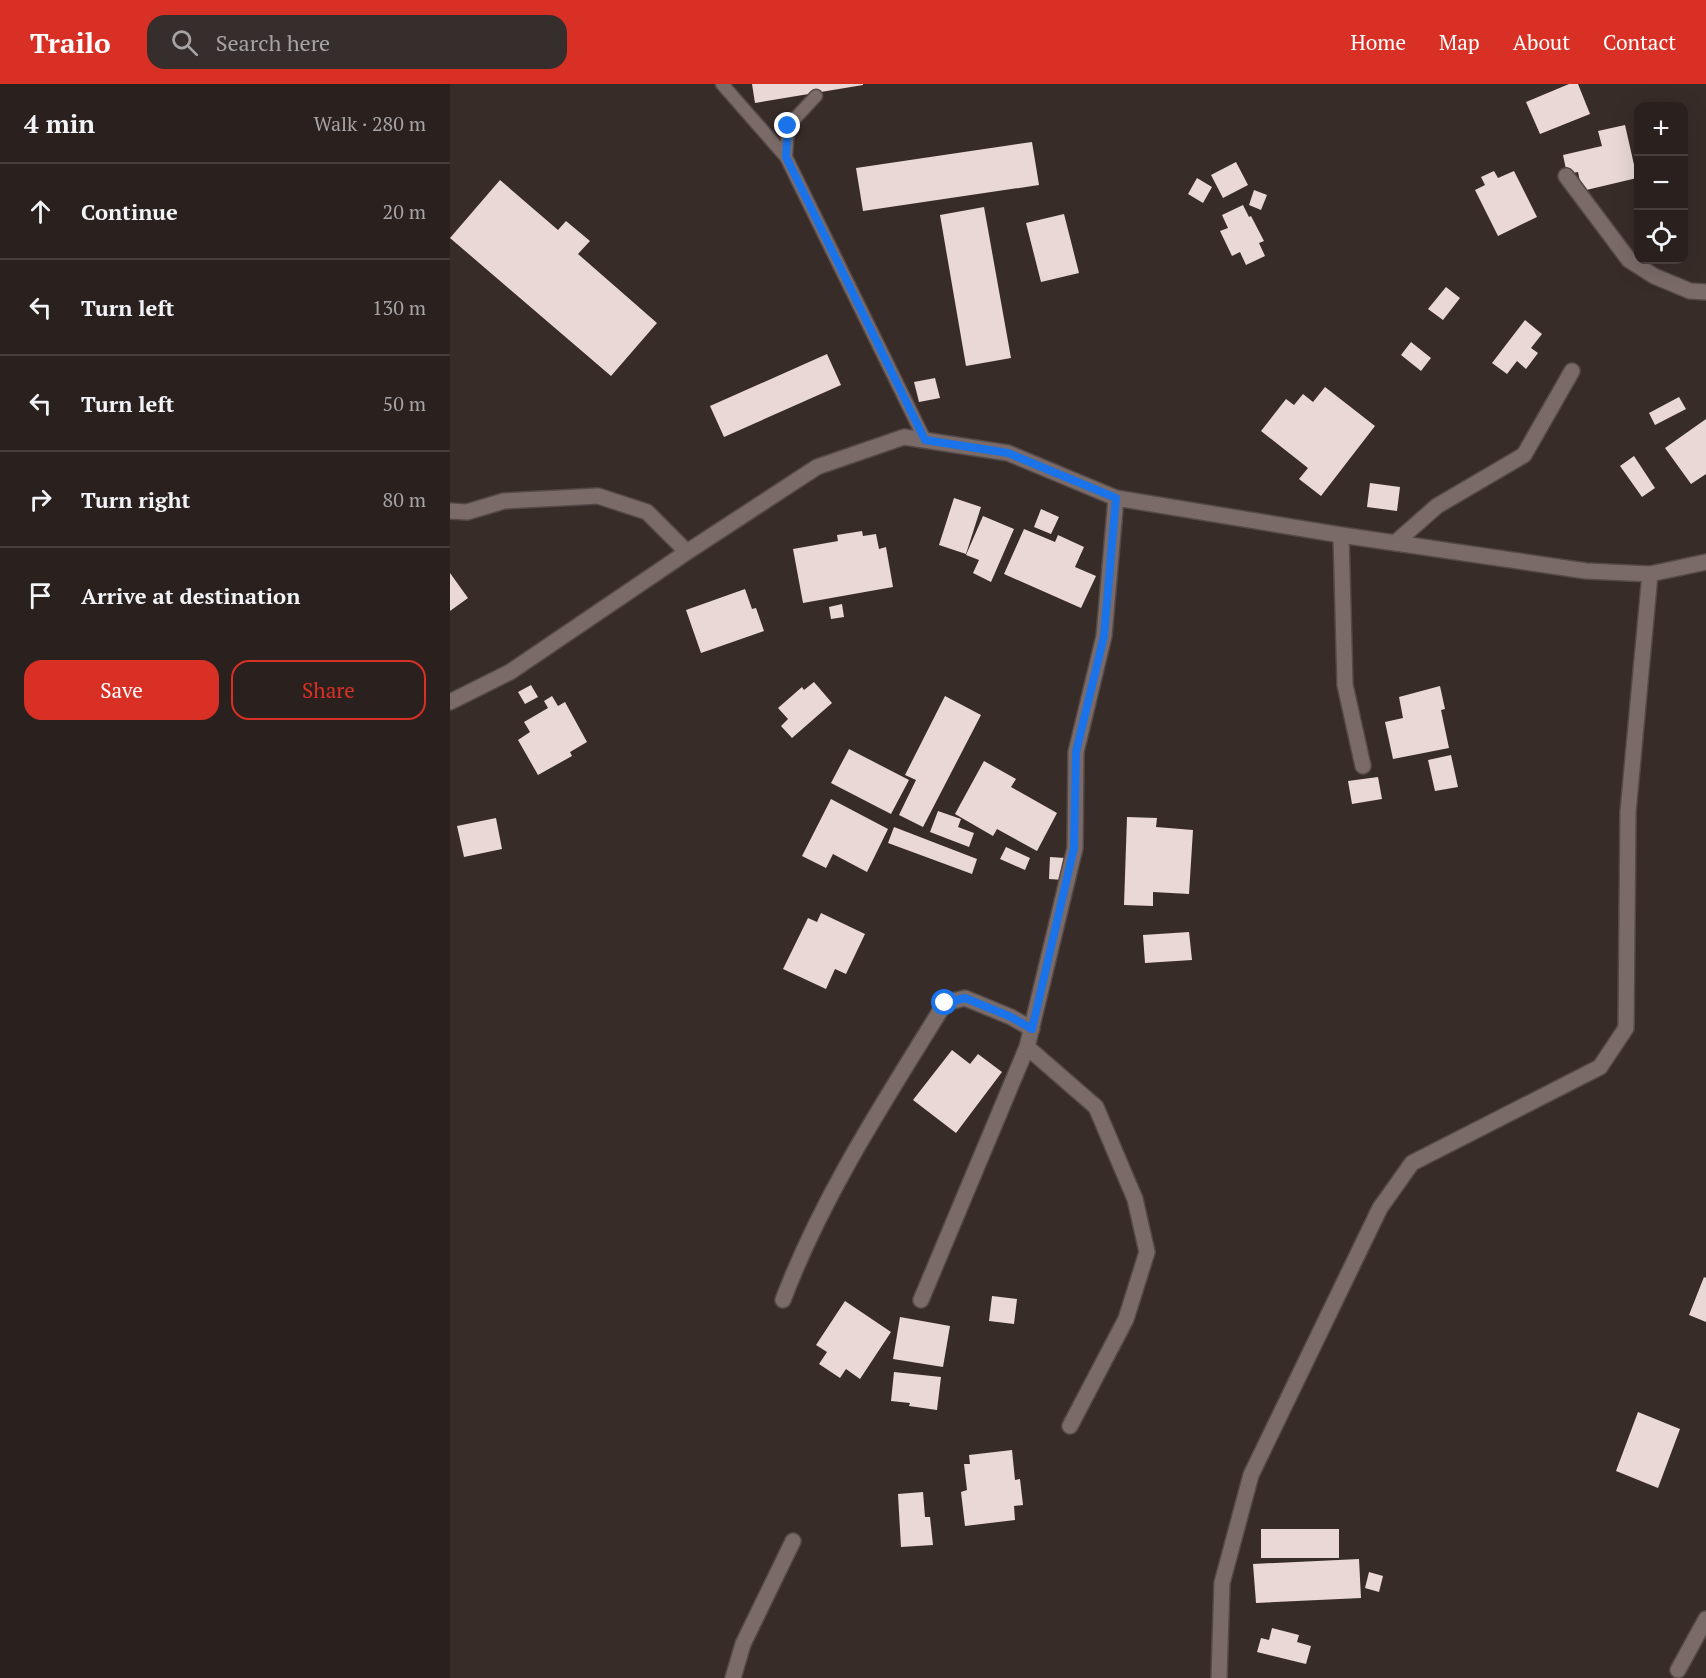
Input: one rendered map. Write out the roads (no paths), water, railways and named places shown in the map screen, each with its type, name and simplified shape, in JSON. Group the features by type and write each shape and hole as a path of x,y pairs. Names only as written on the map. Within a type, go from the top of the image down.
{"street":[{"path":"1566,176 1629,260 1654,276 1690,291 1706,292"},
{"path":"1395,543 1437,506 1524,455 1572,371"},
{"path":"450,702 510,672 817,467 904,436 1008,453 1116,498 1341,535 1586,571 1650,574 1706,562"},
{"path":"450,511 467,512 504,501 598,496 647,513 687,552"},
{"path":"921,1300 1028,1047 1074,848 1076,752 1104,636 1116,498"},
{"path":"1341,535 1345,685 1363,766"},
{"path":"1219,1678 1222,1583 1251,1474 1380,1208 1412,1163 1600,1067 1626,1028 1628,812 1650,574"},
{"path":"783,1300 800,1254 865,1132 945,1003 965,998 1011,1017 1032,1029"},
{"path":"1028,1047 1096,1107 1136,1199 1146,1252 1126,1318 1070,1426"},
{"path":"733,1678 743,1644 793,1541"},
{"path":"1678,1670 1706,1619"}],"lane":[{"path":"722,84 786,157 925,440"},
{"path":"786,157 788,126 816,96"}]}
